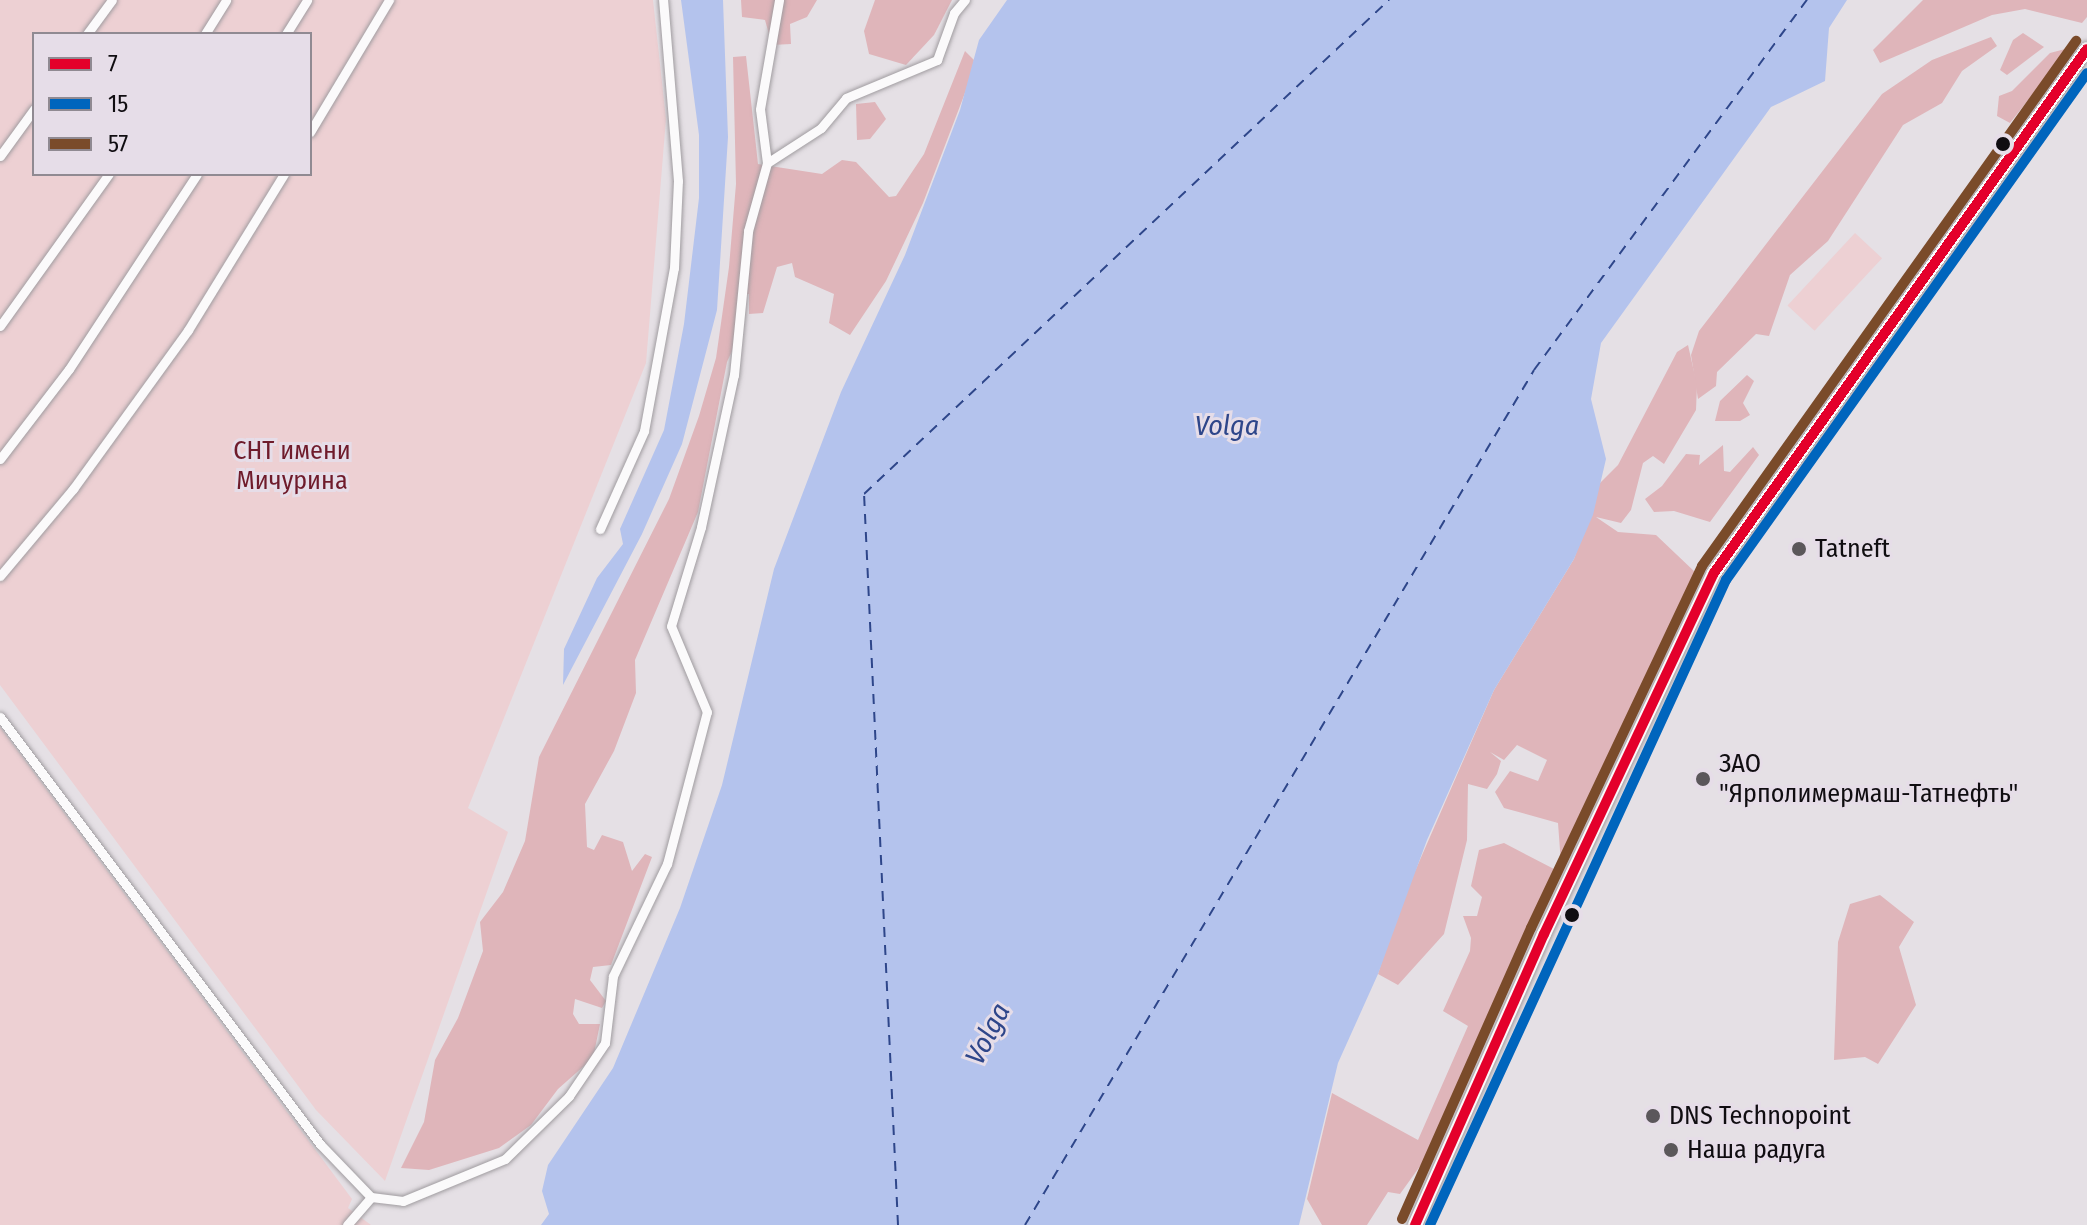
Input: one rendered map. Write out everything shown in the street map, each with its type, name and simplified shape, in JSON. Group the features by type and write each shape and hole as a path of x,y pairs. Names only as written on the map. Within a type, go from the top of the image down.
{"main road":[{"path":"1415,1225 1550,921 1714,573 2087,49"}],"street":[{"path":"88,32 112,0"},
{"path":"206,32 226,0"},
{"path":"287,32 307,0"},
{"path":"312,129 389,0"},
{"path":"600,529 644,431 674,268 678,181 663,0"},
{"path":"0,717 320,1144 371,1197 403,1201 505,1159 569,1096 605,1043 613,976 667,864 707,712 671,626 701,527 734,375 748,231 767,163 760,109 779,0"},
{"path":"767,163 821,128 846,98 937,60 954,13 965,0"},
{"path":"0,156 32,112"},
{"path":"0,326 108,176"},
{"path":"0,459 69,369 196,176"},
{"path":"0,576 73,489 188,330 283,176"},
{"path":"347,1225 371,1197"}],"green space":[{"name":"СНТ имени Мичурина","path":"0,0 653,0 666,119 646,363 468,808 508,832 385,1181 316,1110 0,685"},
{"path":"1855,233 1882,258 1815,331 1787,305"},
{"path":"0,727 352,1199 348,1208 371,1225 0,1225"}],"shaded area":[{"path":"741,0 817,0 807,17 790,24 791,44 772,45 765,20 742,17"},
{"path":"875,0 952,0 934,35 906,65 869,54 864,31"},
{"path":"1923,0 2087,0 2087,17 2082,23 2025,9 1992,15 1880,63 1873,50"},
{"path":"2023,33 2044,47 2007,75 2000,70 2013,40"},
{"path":"1991,37 1997,46 1962,71 1942,103 1903,125 1828,241 1790,275 1769,336 1756,334 1717,372 1716,386 1698,399 1691,355 1699,331 1882,94 1932,60"},
{"path":"2069,48 2010,123 1997,116 1999,96 2012,91 2050,53"},
{"path":"965,51 974,60 968,85 923,203 886,281 850,335 829,323 834,294 795,277 792,263 777,267 763,313 749,314 749,294 739,295 741,331 727,362 698,512 635,660 636,693 614,751 585,804 587,847 594,850 602,835 623,842 632,871 645,854 652,857 611,965 593,967 590,980 606,1001 602,1008 575,999 573,1014 579,1024 600,1024 593,1058 558,1089 531,1125 499,1148 429,1170 401,1168 424,1122 435,1060 458,1018 483,951 480,922 503,892 525,841 539,757 669,499 699,416 716,358 729,267 736,184 733,57 746,56 758,164 822,174 842,160 856,162 889,197 896,196 924,154"},
{"path":"875,102 886,119 870,139 857,140 856,104"},
{"path":"1688,345 1697,385 1696,410 1664,464 1653,456 1643,463 1631,510 1621,523 1596,517 1618,532 1656,535 1696,573 1561,864 1558,823 1504,808 1495,792 1510,771 1538,781 1547,760 1517,745 1504,760 1490,752 1501,761 1487,789 1468,784 1467,840 1444,934 1398,985 1378,974 1399,908 1494,690 1574,559 1600,483 1618,465 1677,352"},
{"path":"1747,375 1754,381 1743,403 1750,415 1740,421 1715,421 1720,401"},
{"path":"1723,445 1724,471 1730,472 1753,447 1759,455 1710,522 1674,511 1654,512 1645,499 1662,486 1686,454 1700,455 1699,465"},
{"path":"1504,843 1554,869 1423,1162 1400,1194 1388,1192 1367,1225 1322,1225 1307,1199 1332,1093 1418,1140 1468,1026 1443,1011 1470,951 1471,938 1463,916 1477,916 1482,897 1471,886 1479,850"},
{"path":"1880,895 1914,922 1899,947 1916,1005 1878,1064 1865,1057 1834,1060 1838,942 1850,904"}],"water":[{"path":"681,0 723,0 728,137 717,310 682,444 642,534 563,685 564,649 597,578 623,544 620,529 664,430 684,324 699,198 699,135"},
{"name":"Volga","path":"1007,0 1847,0 1829,28 1825,81 1771,107 1601,343 1591,399 1606,459 1593,515 1574,559 1494,690 1427,840 1378,974 1338,1063 1299,1225 541,1225 549,1214 542,1191 548,1165 613,1068 680,908 722,785 774,569 841,392 905,255 960,110 979,40"}],"ferry route":[{"path":"898,1225 864,494 1389,0"},
{"path":"1025,1225 1534,370 1807,0"}],"transit line":[{"name":"57","path":"1402,1219 1531,928 1702,566 2076,41"},
{"name":"7","path":"1415,1225 1544,934 1714,573 2087,49"},
{"name":"15","path":"1430,1225 1726,580 2087,73"}],"place":[{"name":"Tatneft","path":"1799,549"},
{"name":"ЗАО \"Ярполимермаш-Татнефть\"","path":"1703,779"},
{"name":"DNS Technopoint","path":"1653,1116"},
{"name":"Наша радуга","path":"1671,1150"}]}
